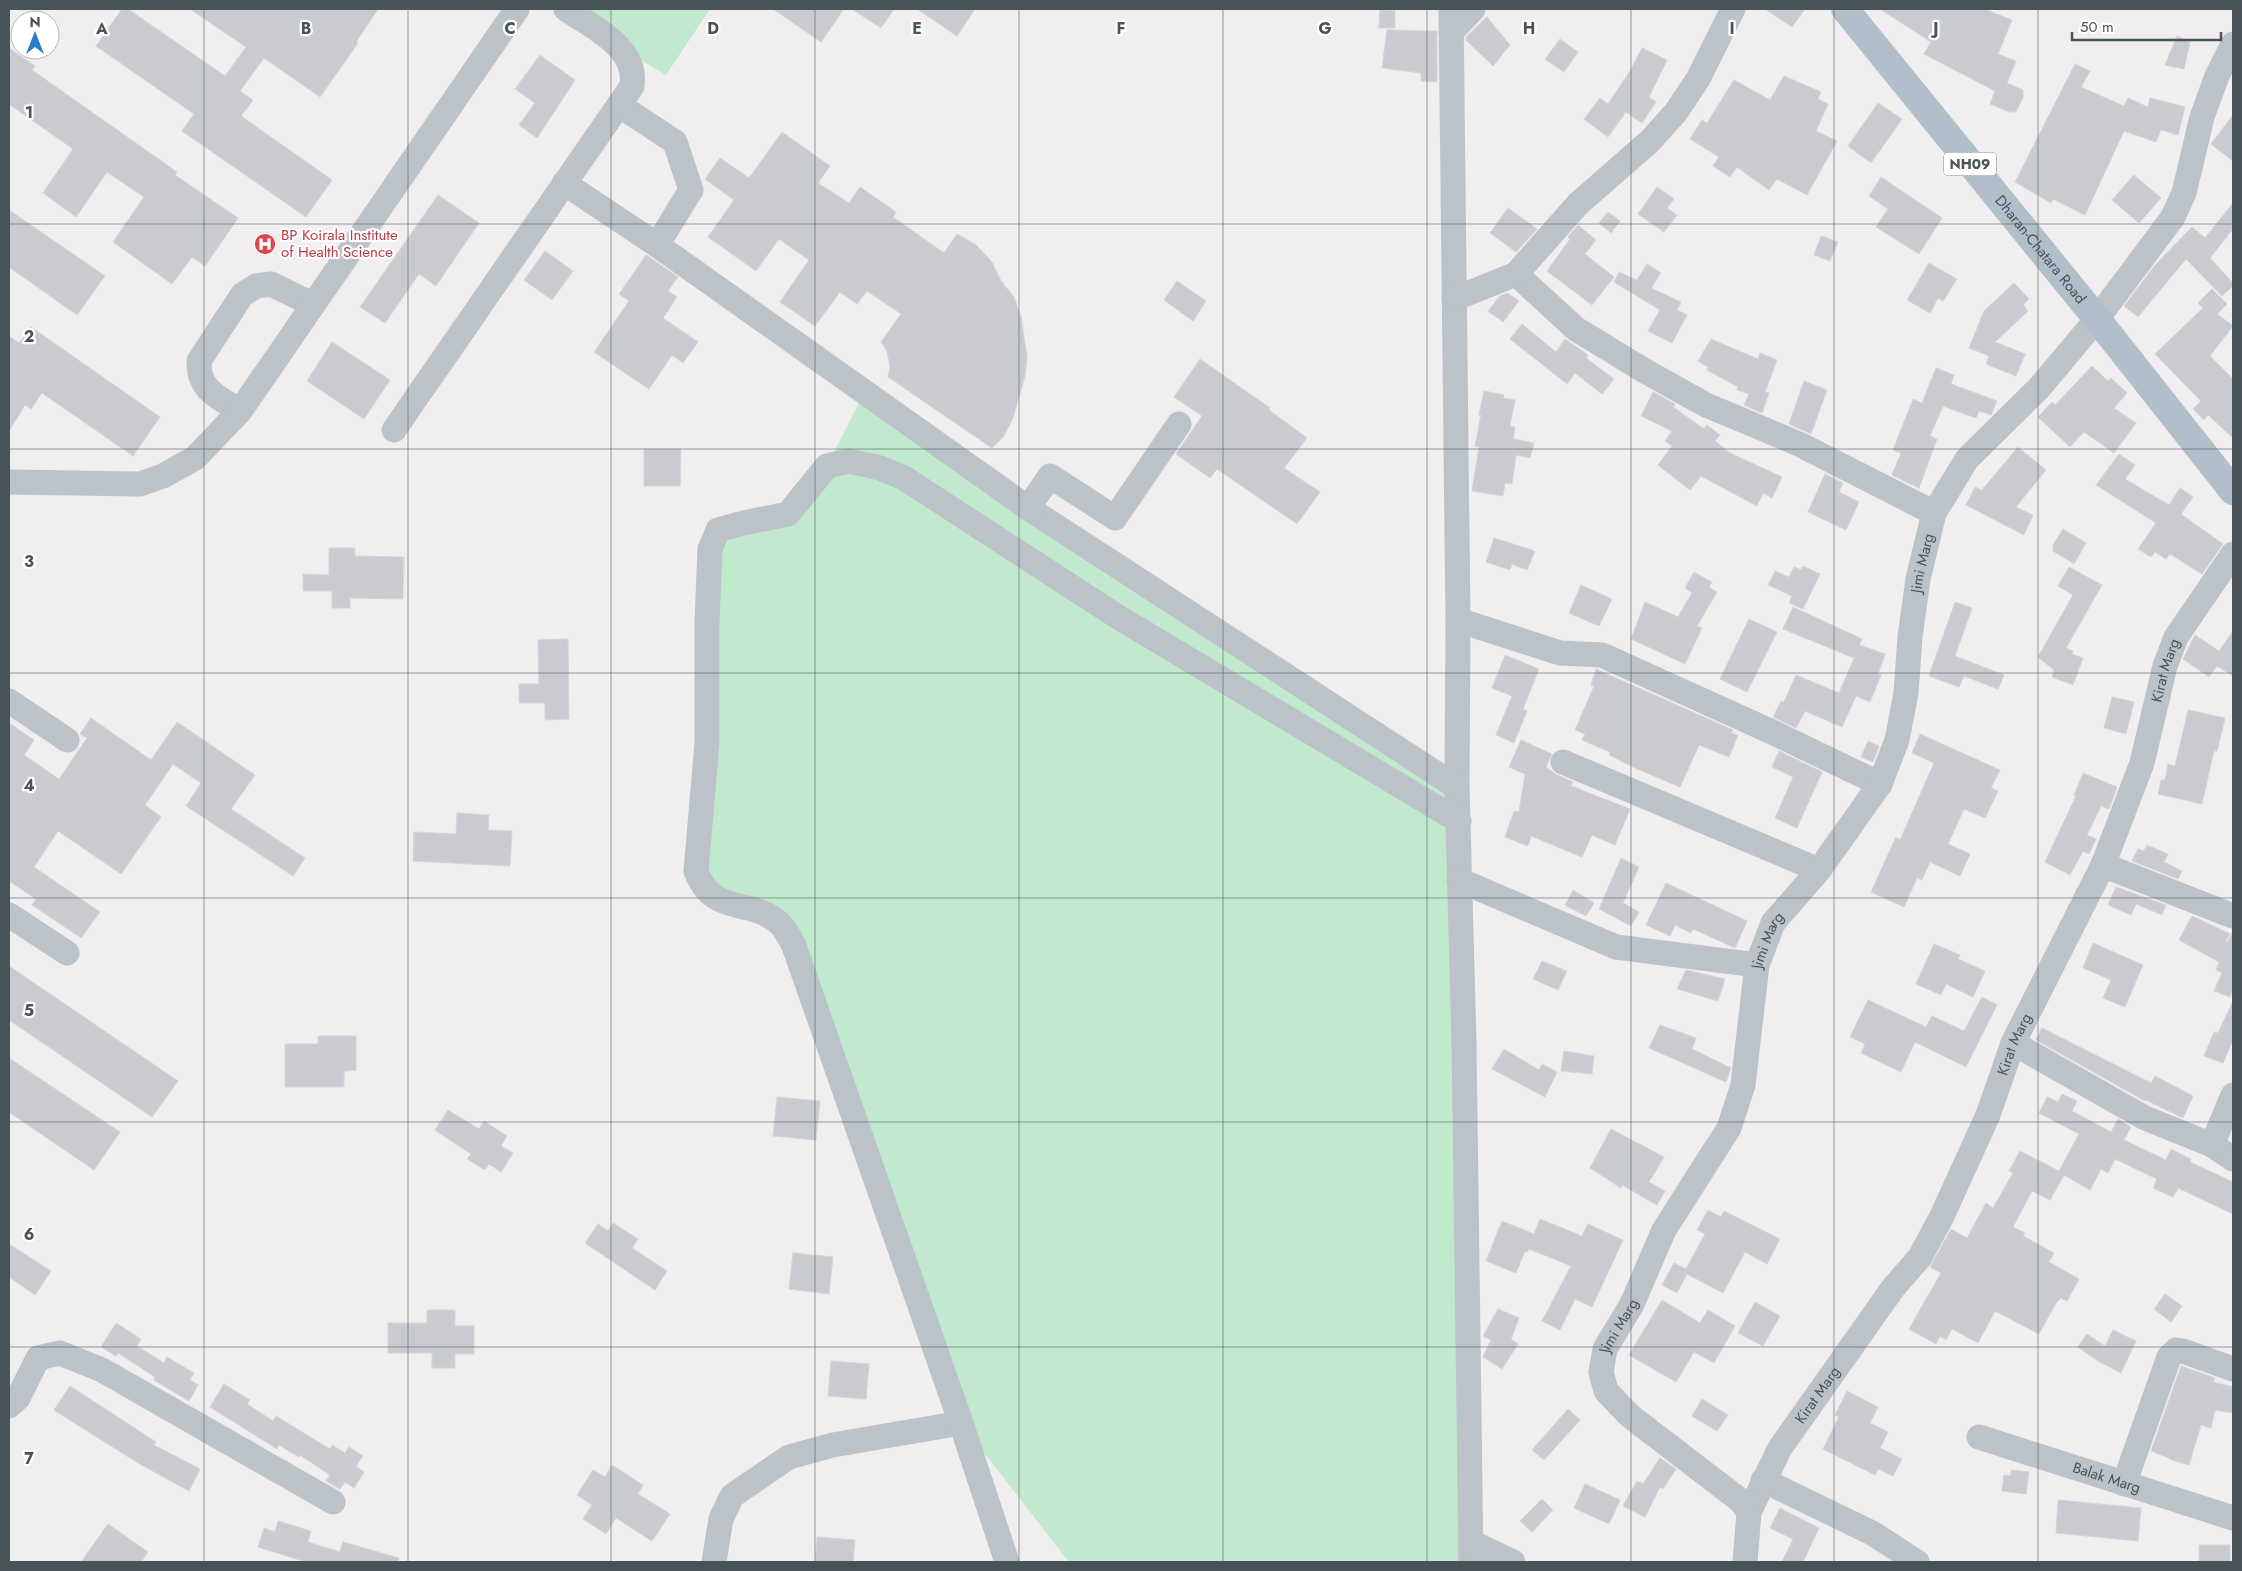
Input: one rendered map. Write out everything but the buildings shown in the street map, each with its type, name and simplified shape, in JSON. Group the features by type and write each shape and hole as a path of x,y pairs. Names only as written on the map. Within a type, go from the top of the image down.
{"main road":[{"name":"Dharan-Chatara Road","path":"1845,9 2097,318 2233,491"}],"street":[{"path":"9,482 140,484 164,476 195,458 240,411 516,9"},
{"path":"394,430 632,86 633,77 625,51 566,9"},
{"path":"1473,9 1451,20 1458,620 1457,787 1471,1552 1513,1562"},
{"path":"1454,299 1516,274 1578,204 1650,141 1676,112 1698,79 1733,9"},
{"name":"Jimi Marg","path":"1749,1512 1741,1501 1630,1416 1606,1391 1601,1372 1605,1348 1632,1304 1664,1230 1729,1128 1743,1085 1757,965 1773,923 1819,870 1880,784 1897,740 1906,693 1910,637 1918,579 1934,513 1967,459 2039,388 2097,318 2173,217 2184,193 2202,117 2225,84 2233,44"},
{"path":"619,105 675,142 690,190 657,245"},
{"path":"564,183 657,245 1028,508 1457,787"},
{"path":"1516,274 1576,329 1645,371 1706,405 1799,444 1934,513"},
{"path":"240,411 205,388 198,374 199,361 242,294 256,286 271,284 312,304"},
{"path":"1028,508 1050,476 1115,518 1179,424"},
{"path":"1007,1562 961,1423 794,946 780,924 763,914 717,899 703,888 696,871 707,743 707,622 710,549 718,530 788,514 827,466 849,461 880,468 904,478 1118,617 1459,821"},
{"name":"Kirat Marg","path":"1749,1512 1780,1448 1893,1288 1920,1257 1942,1216 1973,1148 2013,1043 2103,865 2142,763 2165,666 2176,637 2233,554"},
{"path":"1458,620 1560,653 1602,655 1772,732 1880,784"},
{"path":"9,701 67,740"},
{"path":"1563,762 1819,870"},
{"path":"2103,865 2233,916"},
{"path":"1460,880 1616,947 1757,965"},
{"path":"9,915 67,953"},
{"path":"2013,1043 2145,1118 2212,1145 2233,1159"},
{"path":"2212,1145 2233,1095"},
{"path":"2124,1484 2169,1357 2176,1350 2184,1351 2233,1369"},
{"path":"9,1406 18,1398 38,1358 60,1353 102,1370 333,1502"},
{"path":"714,1562 721,1519 732,1496 789,1458 834,1445 961,1423"},
{"name":"Balak Marg","path":"1979,1437 2233,1518"},
{"path":"1763,1480 1872,1532 1917,1562"},
{"path":"1745,1562 1749,1512"}],"green space":[{"path":"566,9 710,9 666,75 625,51"},
{"path":"864,393 1457,787 1471,1562 1069,1562 961,1423 780,924 717,899 698,845 718,530 788,514 827,466"}],"place":[{"name":"BP Koirala Institute of Health Science","path":"265,244"}]}
